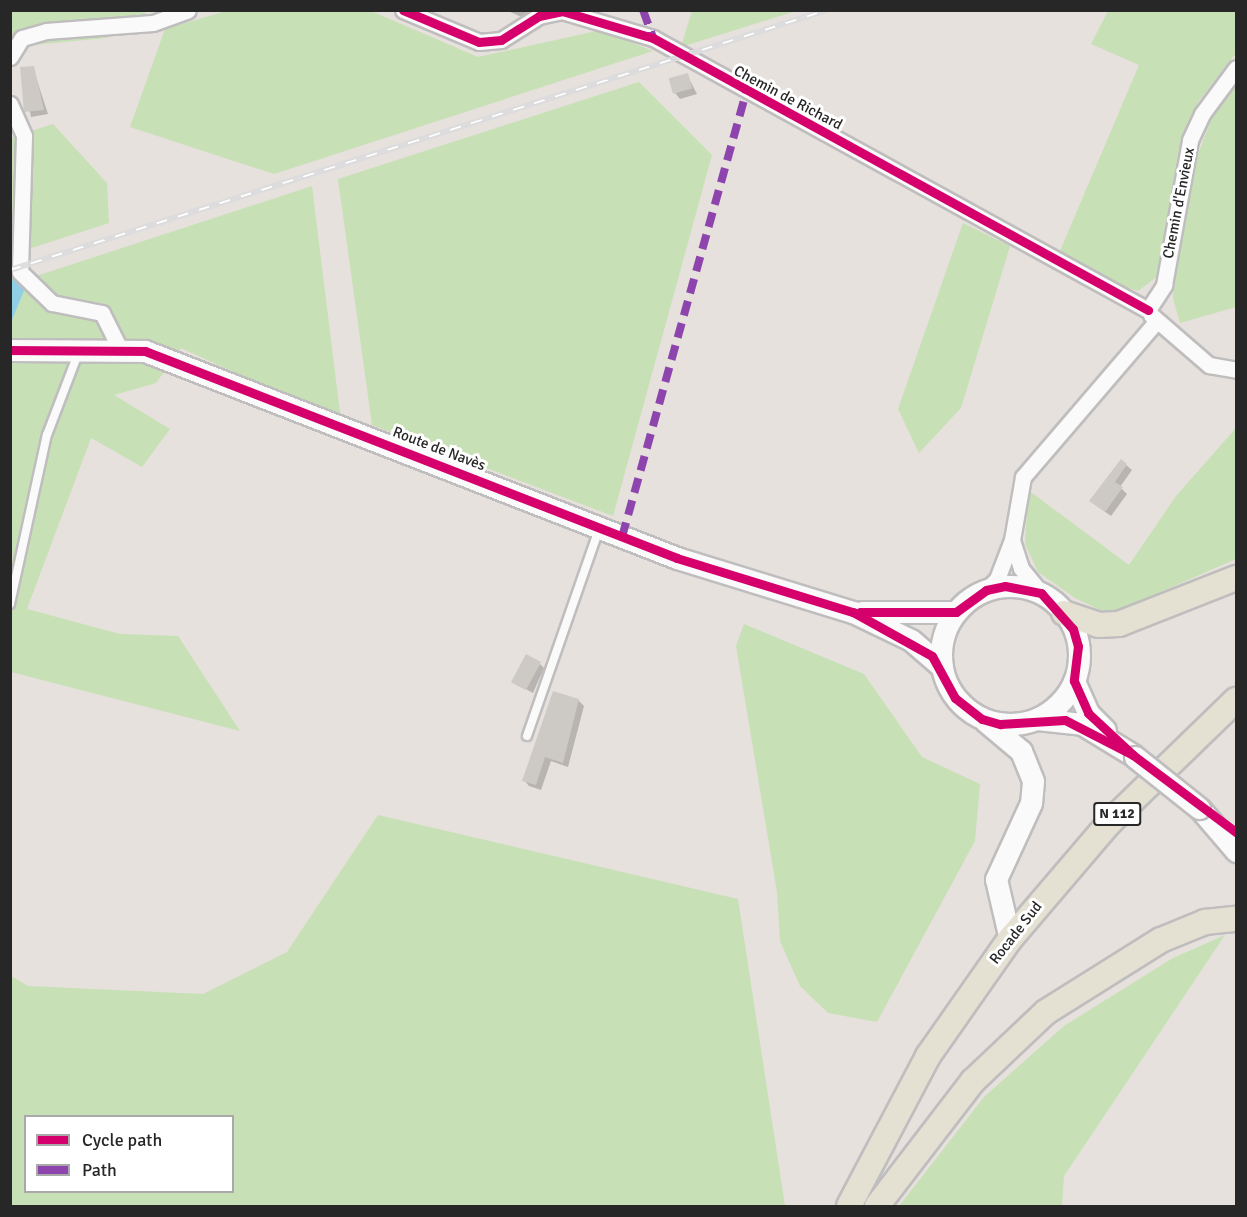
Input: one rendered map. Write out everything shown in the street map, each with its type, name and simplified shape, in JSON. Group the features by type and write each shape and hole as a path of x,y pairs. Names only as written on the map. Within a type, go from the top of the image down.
{"main road":[{"name":"Route de Navès","path":"10,350 145,351 677,558 852,612 911,640 942,668"},
{"path":"956,612 986,590 1023,587 1041,593 1065,613 1098,625 1119,624 1236,578"},
{"name":"Route de Navès","path":"852,612 918,616 956,612 941,648 942,668 955,698 982,719 1009,724 1037,719 1082,724 1134,756"},
{"path":"1065,613 1078,646 1074,681"},
{"name":"Route de Navès","path":"1037,719 1065,697 1074,681"},
{"name":"Route de Navès","path":"1074,681 1088,713 1134,756 1200,809 1236,832"},
{"name":"Rocade Sud","path":"849,1206 928,1056 1010,939 1109,823 1236,700"},
{"path":"982,719 1021,751 1033,781 1031,803 996,879 1010,939"},
{"name":"Route de Navès","path":"1200,809 1236,851"},
{"path":"877,1206 973,1081 1046,1012 1161,940 1204,922 1236,918"}],"street":[{"path":"10,57 22,38 46,31 153,23 188,10"},
{"name":"Chemin de Richard","path":"404,10 479,42 501,40 539,16 562,11 653,38 1151,316 1209,365 1236,370"},
{"name":"Chemin d'Envieux","path":"1012,540 1017,496 1038,454 1142,344 1164,285 1190,141 1202,114 1236,68"},
{"path":"10,104 24,136 20,272 52,303 102,313 121,351"},
{"path":"986,590 997,579 1012,540"},
{"path":"1012,540 1021,568 1041,593"}],"lane":[{"path":"10,604 47,435 79,350"},
{"path":"527,736 599,528"}],"green space":[{"path":"11,11 145,11 146,19 106,38 11,47"},
{"path":"226,11 371,11 478,57 601,30 653,51 274,174 130,127 165,29"},
{"path":"692,11 796,11 681,47"},
{"path":"1108,11 1236,11 1236,53 1198,102 1179,148 1158,276 1138,291 1111,282 1060,251 1139,65 1091,44"},
{"path":"639,82 712,155 613,516 372,425 338,179"},
{"path":"1236,85 1236,307 1180,323 1173,298 1188,181 1212,117"},
{"path":"53,124 107,183 109,223 13,254 10,138"},
{"path":"312,186 341,421 181,348 156,383 114,395 170,429 142,467 91,438 27,609 120,634 178,636 240,731 11,672 10,373 12,320 24,291 21,281"},
{"path":"963,223 1010,246 961,408 919,453 898,409"},
{"path":"1236,428 1236,559 1117,611 1100,610 1075,598 1038,572 1025,544 1028,490 1129,565 1176,496"},
{"path":"744,624 864,674 922,757 980,784 975,841 877,1022 828,1013 800,986 780,941 777,892 736,646"},
{"path":"378,815 738,899 785,1206 11,1206 11,976 28,986 203,994 287,952"},
{"path":"1225,935 1064,1176 1062,1206 899,1206 984,1097 1064,1026 1173,958"}],"water":[{"path":"11,244 24,291 12,320 11,373"}],"building":[{"path":"34,66 44,110 24,112 20,67"},
{"path":"688,73 692,88 673,94 669,78"},
{"path":"1121,459 1127,464 1115,482 1123,487 1105,512 1089,501"},
{"path":"526,654 541,662 526,690 511,682"},
{"path":"553,691 579,699 563,763 545,757 536,785 522,781"}],"railway":[{"path":"10,270 827,10"}],"marked path":[{"path":"643,10 653,38"},
{"path":"622,537 746,92"}],"cycle path":[{"path":"403,10 479,42 501,40 539,16 562,11 653,38 1148,310"},
{"path":"10,350 145,351 677,558 853,612 932,656 955,698 982,719 1000,724 1065,720 1133,755"},
{"path":"860,612 956,612 986,590 1005,586 1041,593 1073,629 1078,646 1074,681 1088,713 1133,755 1236,832"}]}
